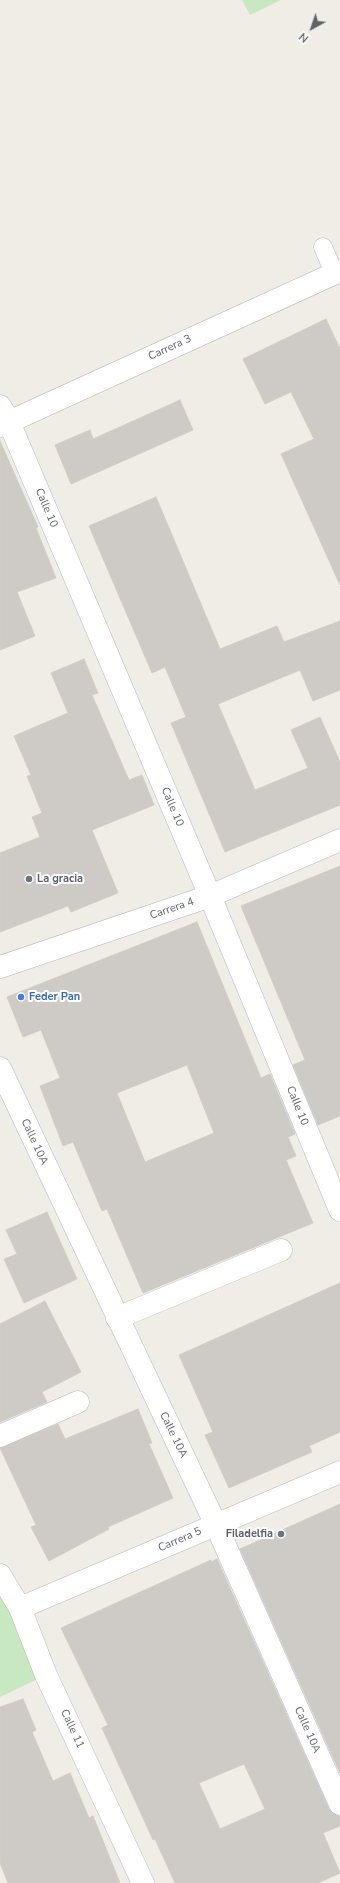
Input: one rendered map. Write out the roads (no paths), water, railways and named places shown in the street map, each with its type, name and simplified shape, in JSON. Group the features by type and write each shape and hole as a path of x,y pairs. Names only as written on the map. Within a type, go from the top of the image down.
{"street":[{"name":"Carrera 3","path":"3,418 338,277"},
{"name":"Calle 10","path":"3,418 210,896 340,1210"},
{"name":"Carrera 4","path":"0,967 210,896 340,840"},
{"name":"Calle 10A","path":"0,1068 216,1525 340,1804"},
{"path":"117,1318 281,1250"},
{"path":"0,1436 78,1402"},
{"name":"Carrera 5","path":"20,1608 340,1472"},
{"name":"Calle 11","path":"0,1575 20,1608 46,1675 143,1883"}],"lane":[{"path":"324,247 338,277"}],"place":[{"name":"La gracia","path":"29,879"},
{"name":"Feder Pan","path":"21,997"},
{"name":"Filadelfia","path":"281,1534"}]}
